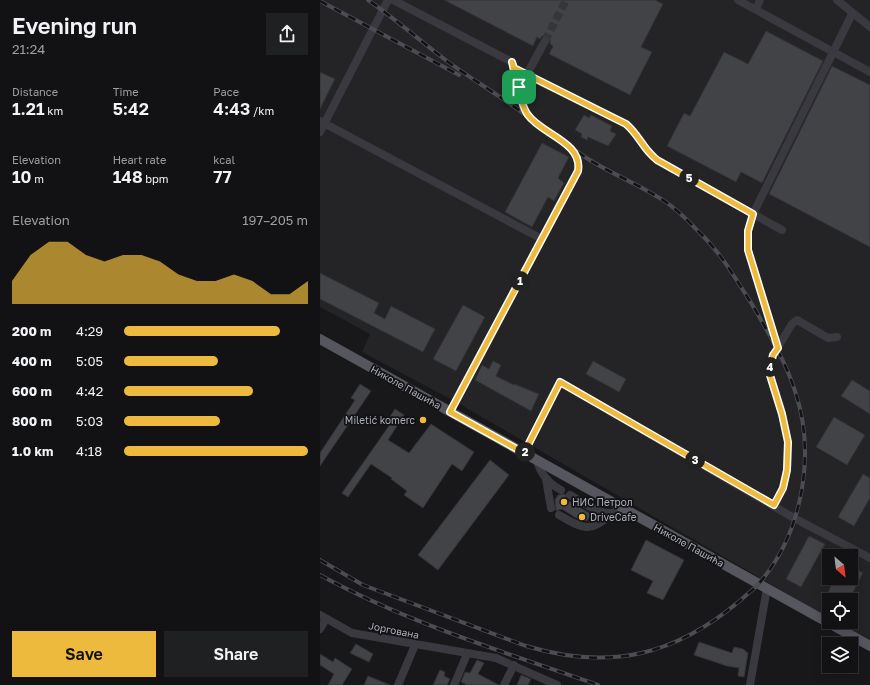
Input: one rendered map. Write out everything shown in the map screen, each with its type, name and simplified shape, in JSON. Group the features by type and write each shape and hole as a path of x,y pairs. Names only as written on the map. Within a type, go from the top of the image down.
{"main road":[{"name":"Николе Пашића","path":"320,339 870,646"}],"street":[{"path":"320,132 322,122 388,0"},
{"path":"393,0 512,62 514,68 626,124 636,133 647,152 657,160 782,230"},
{"path":"738,0 870,72"},
{"path":"756,9 760,0"},
{"path":"837,0 852,14 870,27"},
{"path":"778,348 748,250 748,231 753,214 852,14"},
{"path":"527,74 544,41"},
{"path":"450,412 578,171 579,164 570,146 532,121 526,113 512,62"},
{"path":"322,122 542,239"},
{"path":"774,505 783,488 787,470 788,442 782,414 769,372 773,355 792,324 797,320 828,338 837,337"},
{"path":"524,453 560,382 794,518 870,558"},
{"path":"536,460 538,467 546,479 561,490"},
{"path":"546,479 551,508"},
{"path":"570,495 598,511 610,514 618,512 624,508"},
{"path":"559,515 579,526 588,528 601,523 610,514"},
{"path":"750,685 767,588"},
{"path":"320,629 323,617"},
{"name":"Јоргована","path":"323,617 352,633 496,658 557,685"},
{"path":"398,685 415,645"},
{"path":"454,685 467,654"},
{"path":"504,685 514,666"}],"shaded area":[{"path":"320,0 870,0 870,642 848,629 858,629 858,593 822,593 822,614 456,402 362,352 370,334 320,307"}],"building":[{"path":"444,0 655,0 663,4 641,47 652,52 630,95 549,54 553,46 550,44 550,38 547,36 542,36 540,39 537,37 533,46"},
{"path":"766,31 823,61 762,183 741,172 736,182 667,146 684,113 690,116 724,52 748,64"},
{"path":"832,66 870,85 870,247 769,194"},
{"path":"320,72 335,79 320,109"},
{"path":"584,115 589,118 591,115 612,126 610,131 616,134 608,146 588,137 587,140 581,137 582,134 575,130"},
{"path":"542,143 569,157 558,178 564,183 554,201 548,197 532,227 505,212"},
{"path":"320,273 379,303 374,313 385,319 391,306 435,329 423,352 320,299"},
{"path":"463,305 485,317 456,371 433,359"},
{"path":"493,361 501,365 496,376 514,385 539,394 531,411 475,380 482,365 489,369"},
{"path":"593,361 626,379 619,392 586,374"},
{"path":"852,380 870,391 870,414 841,396"},
{"path":"360,384 371,391 320,466 320,453 355,400 351,398"},
{"path":"395,409 404,415 388,440 409,453 431,424 474,452 462,471 452,464 423,508 404,495 407,491 391,479 392,478 371,464 348,497 342,493 391,423 387,421"},
{"path":"834,417 865,435 847,465 816,447"},
{"path":"490,460 509,475 438,570 418,555"},
{"path":"863,474 870,478 870,498 854,526 838,517"},
{"name":"НИС Петрол","path":"565,494 567,500 591,514 587,521 576,518 562,509 556,511 555,500 558,495"},
{"path":"809,536 825,544 801,587 786,579"},
{"path":"646,540 684,560 663,600 647,593 653,581 631,570"},
{"path":"858,570 863,573 858,583"},
{"path":"831,585 857,585 853,593 828,593"},
{"path":"699,642 732,653 734,647 743,649 748,653 744,677 738,676 739,668 727,666 694,655"},
{"path":"356,644 373,654 369,662 350,653"},
{"path":"320,654 333,662 335,658 352,669 342,685 328,685 334,674 320,665"},
{"path":"477,660 484,663 478,674 499,685 467,685 461,682 465,672 470,673"},
{"path":"440,670 445,672 444,676 450,679 447,685 433,685"},
{"path":"521,675 531,679 528,685 517,685"},
{"path":"368,676 390,685 364,685"}],"tunnel":[{"path":"545,41 566,0"}],"railway":[{"path":"320,560 363,585 526,646 557,653 586,657 614,657 640,653 666,646 692,634 717,618 759,584 775,561 787,539 796,515 802,490 805,465 801,415 795,391 786,369 776,347 753,306 729,268 708,241 674,208 647,191 582,155 450,63 368,0"},
{"path":"320,1 459,75"},
{"path":"320,575 387,608 457,636 598,685"}],"place":[{"name":"Miletić komerc","path":"423,420"},
{"name":"НИС Петрол","path":"564,502"},
{"name":"DriveCafe","path":"582,517"}],"route":[{"path":"512,62 514,68 626,124 636,133 640,143 647,152 657,160 753,214 748,231 748,250 778,348 773,355 769,372 782,414 788,442 787,470 783,488 774,505 560,382 524,453 450,412 578,171 579,164 577,156 570,146 532,121 526,113 522,103 519,87 512,62"}]}
